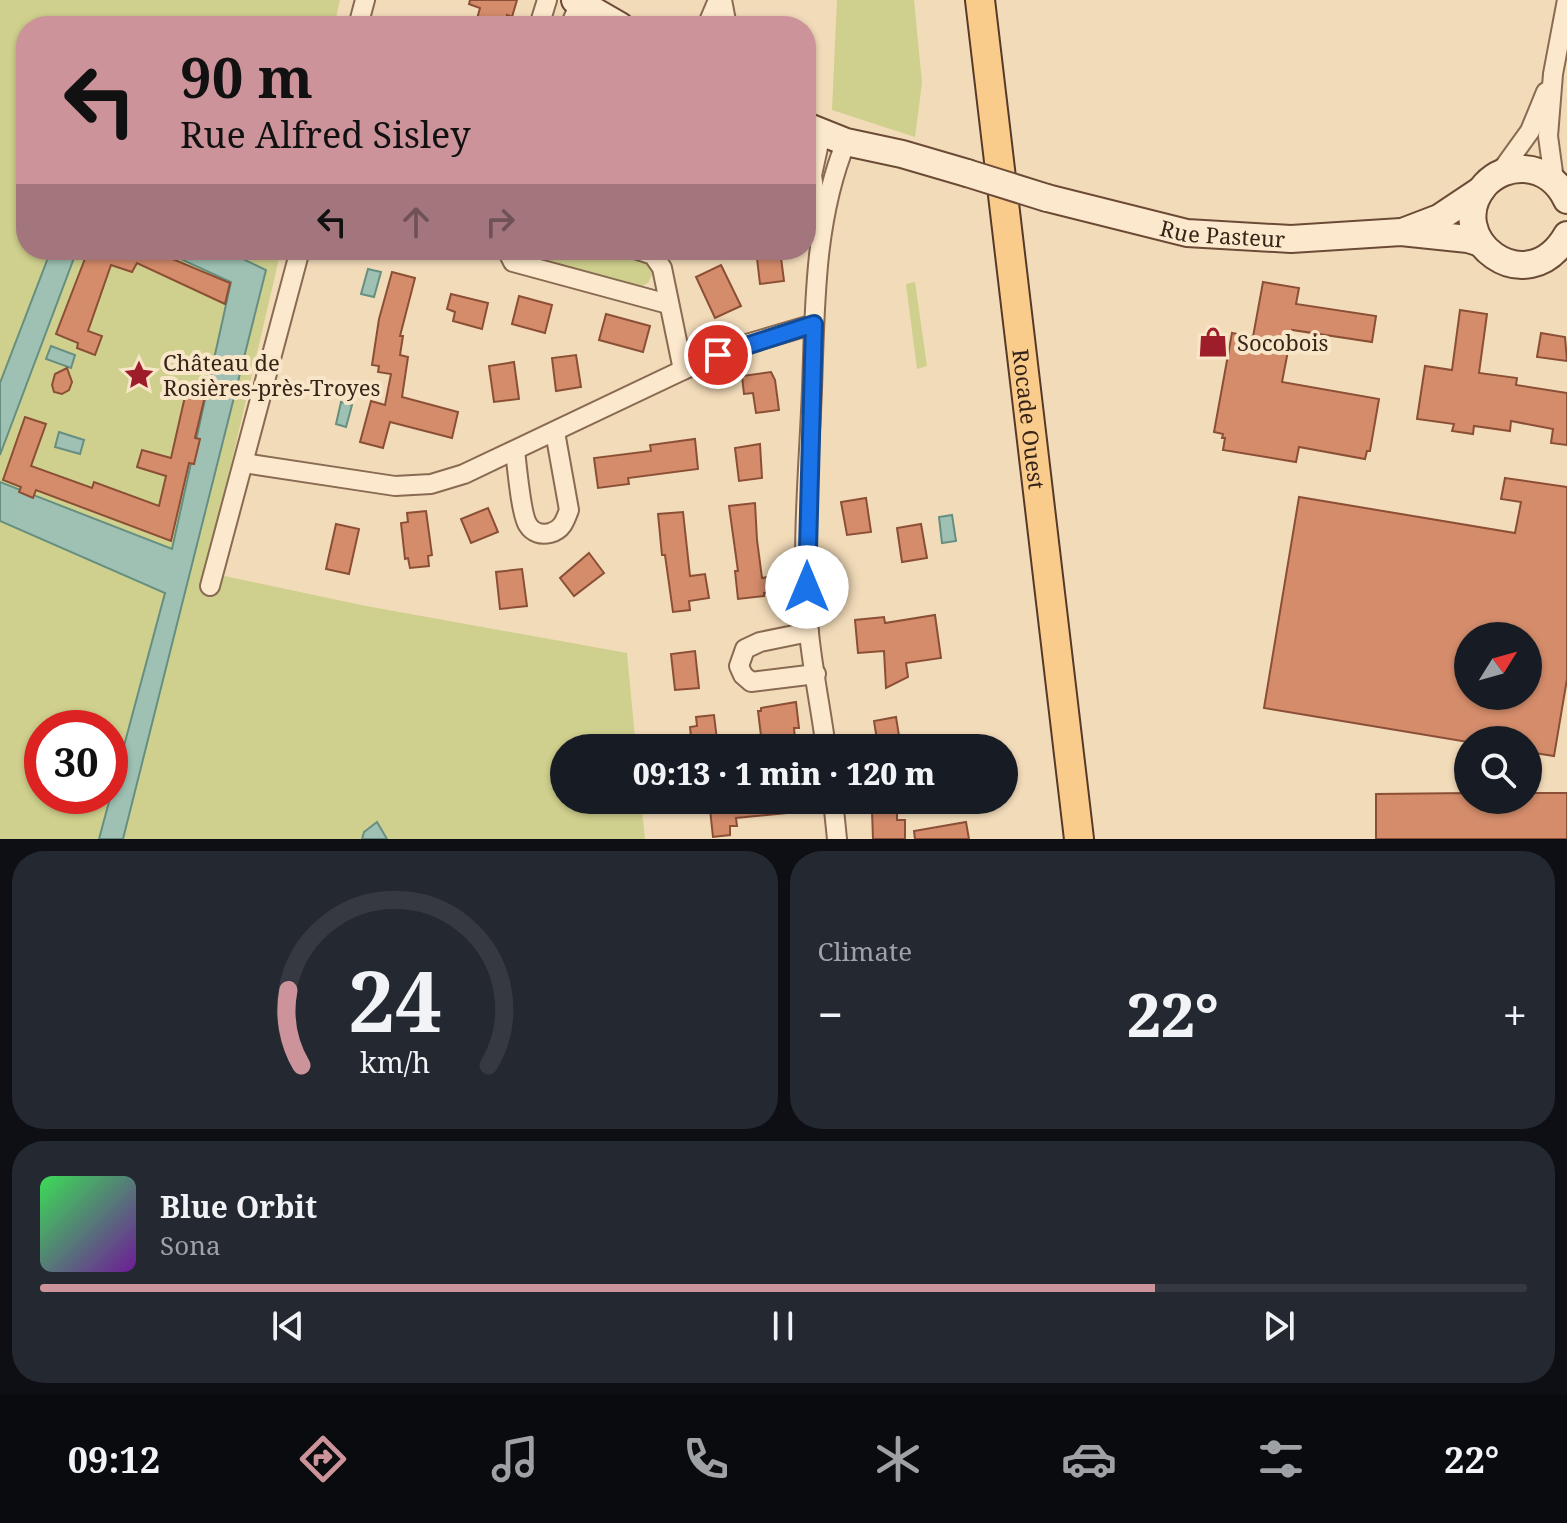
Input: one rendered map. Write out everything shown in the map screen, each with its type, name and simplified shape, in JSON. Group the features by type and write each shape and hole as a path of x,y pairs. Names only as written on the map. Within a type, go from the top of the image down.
{"main road":[{"name":"Rocade Ouest","path":"980,0 1079,839"}],"street":[{"path":"1560,190 1548,136 1553,74 1567,0"},
{"path":"1553,74 1530,131 1475,203 1473,217 1481,243 1491,255 1518,266 1557,260 1559,248 1567,235"},
{"path":"816,161 824,134"},
{"name":"Rue Pasteur","path":"824,134 1047,198 1187,233 1291,239 1401,232 1481,243"},
{"path":"1490,182 1513,169 1527,169 1541,173 1560,190"},
{"name":"Rue Pasteur","path":"1401,232 1439,218 1490,182"},
{"path":"816,206 820,236 806,565 809,632 824,734"},
{"path":"210,586 297,260"},
{"path":"512,260 537,270 668,304"},
{"path":"656,260 662,268 683,370"},
{"path":"244,463 395,486 431,484 464,474 740,346 814,324"},
{"path":"515,451 526,523 534,533 546,534 557,530 565,523 569,510 555,432"},
{"path":"809,632 753,645 745,649 739,666 751,682 816,674"},
{"path":"834,814 837,839"}],"green space":[{"path":"0,0 340,0 336,16 16,16 16,260 279,260 206,572 366,606 627,653 635,734 550,734 550,814 642,814 645,839 0,839"},
{"path":"837,0 914,0 922,83 915,137 832,110"},
{"path":"536,260 649,260 654,271 648,283 638,288"},
{"path":"915,282 927,366 917,369 906,284"}],"shaded area":[{"path":"47,260 73,260 0,455 0,383"},
{"path":"183,260 245,260 266,270 123,839 99,839 106,814 128,814 128,731 165,593 0,521 0,482 172,549 231,282"},
{"path":"368,269 381,272 374,297 361,294"},
{"path":"51,346 75,355 71,368 46,359"},
{"path":"341,402 352,405 346,427 336,424"},
{"path":"59,432 84,440 80,454 55,447"},
{"path":"952,515 956,541 942,543 939,517"},
{"path":"377,822 387,839 362,839 364,832"}],"building":[{"path":"470,0 517,0 512,16 478,16 480,8 469,4"},
{"path":"84,260 175,260 230,283 225,304 137,263 132,272 111,265 88,331 102,336 95,355 77,348 78,343 56,334"},
{"path":"757,260 781,260 784,281 760,284"},
{"path":"721,265 741,306 715,318 696,277"},
{"path":"392,272 415,278 400,336 403,336 400,355 408,357 402,397 458,412 452,438 390,422 383,448 360,442 371,401 385,405 391,374 378,372 379,366 372,365 379,319"},
{"path":"1263,282 1299,288 1296,304 1376,316 1372,342 1292,330 1282,382 1379,399 1370,451 1367,451 1365,459 1299,447 1296,462 1223,450 1223,434 1214,432 1232,333 1253,337"},
{"path":"451,294 488,303 482,329 453,321 455,312 447,309"},
{"path":"519,296 552,305 545,333 512,324"},
{"path":"1460,310 1487,314 1479,373 1517,378 1516,385 1567,393 1567,445 1551,443 1553,429 1511,421 1510,431 1474,426 1473,434 1452,431 1454,424 1417,419 1425,366 1452,370"},
{"path":"606,314 650,326 643,352 599,340"},
{"path":"1541,333 1565,337 1567,361 1537,357"},
{"path":"576,355 581,387 556,391 552,358"},
{"path":"514,362 519,399 494,402 489,366"},
{"path":"67,368 72,382 69,390 62,394 54,392 55,374"},
{"path":"771,372 779,410 756,413 753,393 744,394 742,376"},
{"path":"186,392 205,396 195,438 200,439 194,464 189,463 171,541 36,490 33,498 19,492 21,487 3,480 25,417 46,424 31,466 92,488 94,482 159,506 166,476 137,467 142,450 171,458"},
{"path":"695,439 698,469 628,478 629,484 598,488 594,458 651,451 650,445"},
{"path":"760,444 762,478 739,481 735,448"},
{"path":"1505,478 1567,487 1567,679 1554,756 1542,754 1542,726 1454,726 1454,740 1264,708 1299,497 1515,533 1521,502 1501,499"},
{"path":"866,498 871,532 847,535 841,502"},
{"path":"755,503 762,578 768,577 770,593 738,599 735,571 738,571 729,506"},
{"path":"488,508 498,532 471,543 461,519"},
{"path":"426,511 432,555 428,556 429,566 410,568 408,558 405,559 401,523 408,522 407,513"},
{"path":"683,512 690,576 705,574 709,598 689,601 690,610 673,612 658,514"},
{"path":"336,524 359,529 349,574 326,569"},
{"path":"921,524 927,558 902,562 897,528"},
{"path":"589,553 604,573 574,596 560,578"},
{"path":"522,569 527,606 500,609 496,572"},
{"path":"935,615 941,658 906,663 908,677 886,688 884,651 858,653 855,620 884,617 885,623"},
{"path":"695,651 699,688 675,690 671,654"},
{"path":"796,702 799,728 794,728 795,734 761,734 758,711"},
{"path":"714,715 716,734 691,734 690,727 697,726 696,717"},
{"path":"896,717 899,734 876,734 874,721"},
{"path":"1454,793 1454,814 1542,814 1542,793 1567,793 1567,839 1376,839 1376,794"},
{"path":"711,814 776,814 736,818 737,826 730,826 730,835 713,837"},
{"path":"872,814 897,814 897,820 905,820 905,839 873,839"},
{"path":"966,822 969,839 915,839 914,831"}],"place":[{"name":"Socobois","path":"1213,342"},
{"name":"Château de Rosières-près-Troyes","path":"139,375"}],"route":[{"path":"718,355 814,324 807,587"}]}
